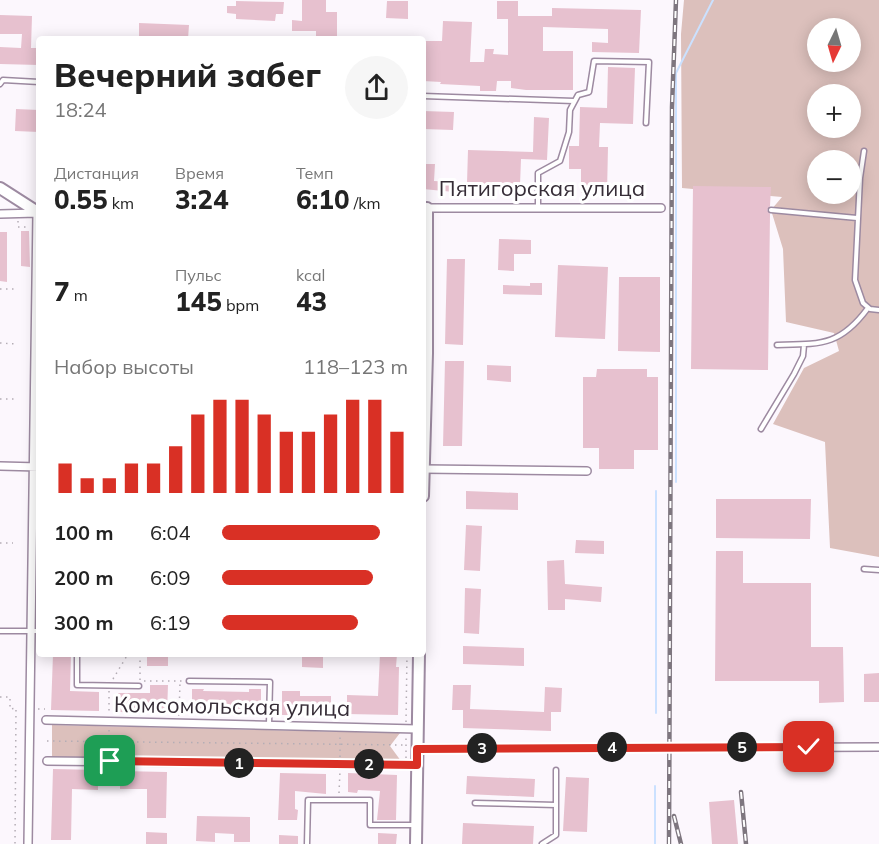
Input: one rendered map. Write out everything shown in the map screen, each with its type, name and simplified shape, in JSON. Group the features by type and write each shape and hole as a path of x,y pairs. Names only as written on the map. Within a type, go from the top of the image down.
{"street":[{"path":"0,188 36,212"},
{"name":"Пятигорская улица","path":"426,208 661,208"},
{"path":"0,214 36,213"},
{"path":"426,280 426,382"},
{"path":"0,466 36,467 35,631 28,844"},
{"path":"426,469 587,471"},
{"path":"416,844 417,825 411,765 411,728 419,657"},
{"name":"Комсомольская улица","path":"46,720 411,728"},
{"path":"411,747 879,747"},
{"path":"47,761 411,765"}],"lane":[{"path":"538,208 538,173 560,161 569,132 570,110 578,95 589,92 594,61 649,62 645,123"},
{"path":"0,84 3,80 36,82"},
{"path":"426,96 574,101"},
{"path":"864,151 857,218 855,280 863,303 868,308 879,310"},
{"path":"771,210 857,218"},
{"path":"777,345 804,345 833,341 856,324 868,308"},
{"path":"761,429 794,374 803,356 804,345"},
{"path":"864,569 879,570"},
{"path":"0,631 35,631"},
{"path":"77,657 77,685 109,686 140,683"},
{"path":"189,681 270,681 269,725"},
{"path":"542,844 556,835 556,770"},
{"path":"308,844 308,800 370,800 370,825 417,825"},
{"path":"475,803 556,805"}],"path":[{"path":"0,289 17,289"},
{"path":"0,343 16,344"},
{"path":"0,399 15,399"},
{"path":"0,543 13,543"},
{"path":"110,761 109,686 126,657"},
{"path":"140,657 140,683 189,681"},
{"path":"407,657 411,765"},
{"path":"179,717 180,681"},
{"path":"0,697 10,697 10,709 16,708 15,844"},
{"path":"46,741 411,747"}],"shaded area":[{"path":"684,0 879,0 879,557 830,548 825,442 773,424 804,368 839,351 834,333 786,322 783,249 771,210 782,197 682,188 681,34"},
{"path":"52,725 400,733 390,746 401,761 52,757"}],"building":[{"path":"302,0 326,0 326,12 337,12 337,36 316,36 316,31 292,31 292,20 302,21"},
{"path":"236,1 284,2 283,14 276,14 275,21 236,19 236,14 227,13 227,6 236,6"},
{"path":"387,1 408,1 408,19 386,18"},
{"path":"497,1 518,1 518,16 552,16 552,8 641,10 639,53 592,52 592,42 608,43 608,29 543,27 543,51 573,51 573,90 526,90 511,88 511,81 497,81 496,91 480,91 480,86 426,81 426,41 442,41 443,21 472,22 470,62 484,62 485,49 494,49 493,54 508,55 508,19 497,19"},
{"path":"0,15 32,16 31,48 36,48 36,65 0,64 0,47 21,48 22,34 0,34"},
{"path":"139,23 189,25 188,36 139,36"},
{"path":"608,67 635,68 633,124 600,123 599,147 608,147 607,193 581,193 581,169 569,169 569,146 579,146 580,107 607,108"},
{"path":"16,109 36,110 36,132 15,131"},
{"path":"426,111 454,112 453,130 426,129"},
{"path":"534,117 549,118 547,160 521,159 520,185 467,183 468,150 533,152"},
{"path":"426,164 435,164 434,181 454,182 454,192 426,189"},
{"path":"693,186 771,187 770,206 767,210 770,214 768,370 691,369"},
{"path":"21,231 29,231 30,267 21,266"},
{"path":"0,232 7,232 7,282 0,281"},
{"path":"499,239 531,240 531,254 514,254 514,271 498,270"},
{"path":"447,259 465,259 463,345 445,344"},
{"path":"558,265 608,267 605,339 555,337"},
{"path":"619,277 660,277 660,352 618,351"},
{"path":"530,283 542,283 542,295 503,294 503,285 530,286"},
{"path":"445,361 464,361 462,446 443,446"},
{"path":"487,365 511,366 511,382 487,380"},
{"path":"597,369 647,369 647,377 658,377 658,450 634,450 634,469 599,469 599,448 583,448 583,377 596,377"},
{"path":"466,491 518,493 518,510 466,509"},
{"path":"716,499 811,499 810,539 716,538"},
{"path":"466,525 482,526 480,571 464,570"},
{"path":"576,540 604,541 604,554 575,553"},
{"path":"716,551 743,551 743,583 811,583 811,647 843,647 844,702 819,703 819,681 715,681"},
{"path":"564,560 565,584 602,587 601,602 565,599 565,610 548,610 547,561"},
{"path":"465,588 481,589 479,634 464,633"},
{"path":"463,646 524,648 524,666 463,664"},
{"path":"53,657 71,657 70,691 99,692 99,711 51,710"},
{"path":"147,657 168,657 168,666 147,666"},
{"path":"302,657 323,657 323,668 302,667"},
{"path":"380,657 397,657 396,667 399,667 398,715 347,714 347,695 378,696"},
{"path":"879,673 879,702 864,702 864,674"},
{"path":"150,685 168,685 167,713 118,712 118,693 150,693"},
{"path":"453,685 471,685 470,709 544,712 545,687 562,688 561,712 551,712 551,731 463,728 463,710 452,710"},
{"path":"192,689 249,692 249,689 261,689 261,709 192,708"},
{"path":"282,691 300,691 300,696 331,696 331,715 282,715"},
{"path":"53,769 98,770 98,790 72,789 71,840 51,840"},
{"path":"120,771 167,772 166,818 147,818 147,789 120,789"},
{"path":"280,773 326,774 326,794 295,791 297,820 278,820"},
{"path":"348,773 397,775 396,820 377,820 380,791 348,792"},
{"path":"467,776 535,779 534,797 466,794"},
{"path":"566,777 589,778 587,832 563,831"},
{"path":"734,800 738,844 712,844 709,802"},
{"path":"197,816 250,817 250,842 234,842 234,834 215,833 215,842 196,841"},
{"path":"463,823 534,826 533,844 462,844"},
{"path":"146,832 167,833 167,844 146,844"},
{"path":"378,833 397,834 396,844 378,844"},
{"path":"279,835 298,836 298,844 279,844"}],"waterway":[{"path":"676,482 676,73 713,0"},
{"path":"656,491 656,713"},
{"path":"655,786 655,844"}],"railway":[{"path":"669,844 672,107 676,0"},
{"path":"741,792 746,844"},
{"path":"674,816 681,844"}],"route":[{"path":"110,761 417,765 417,749 809,747"}]}
